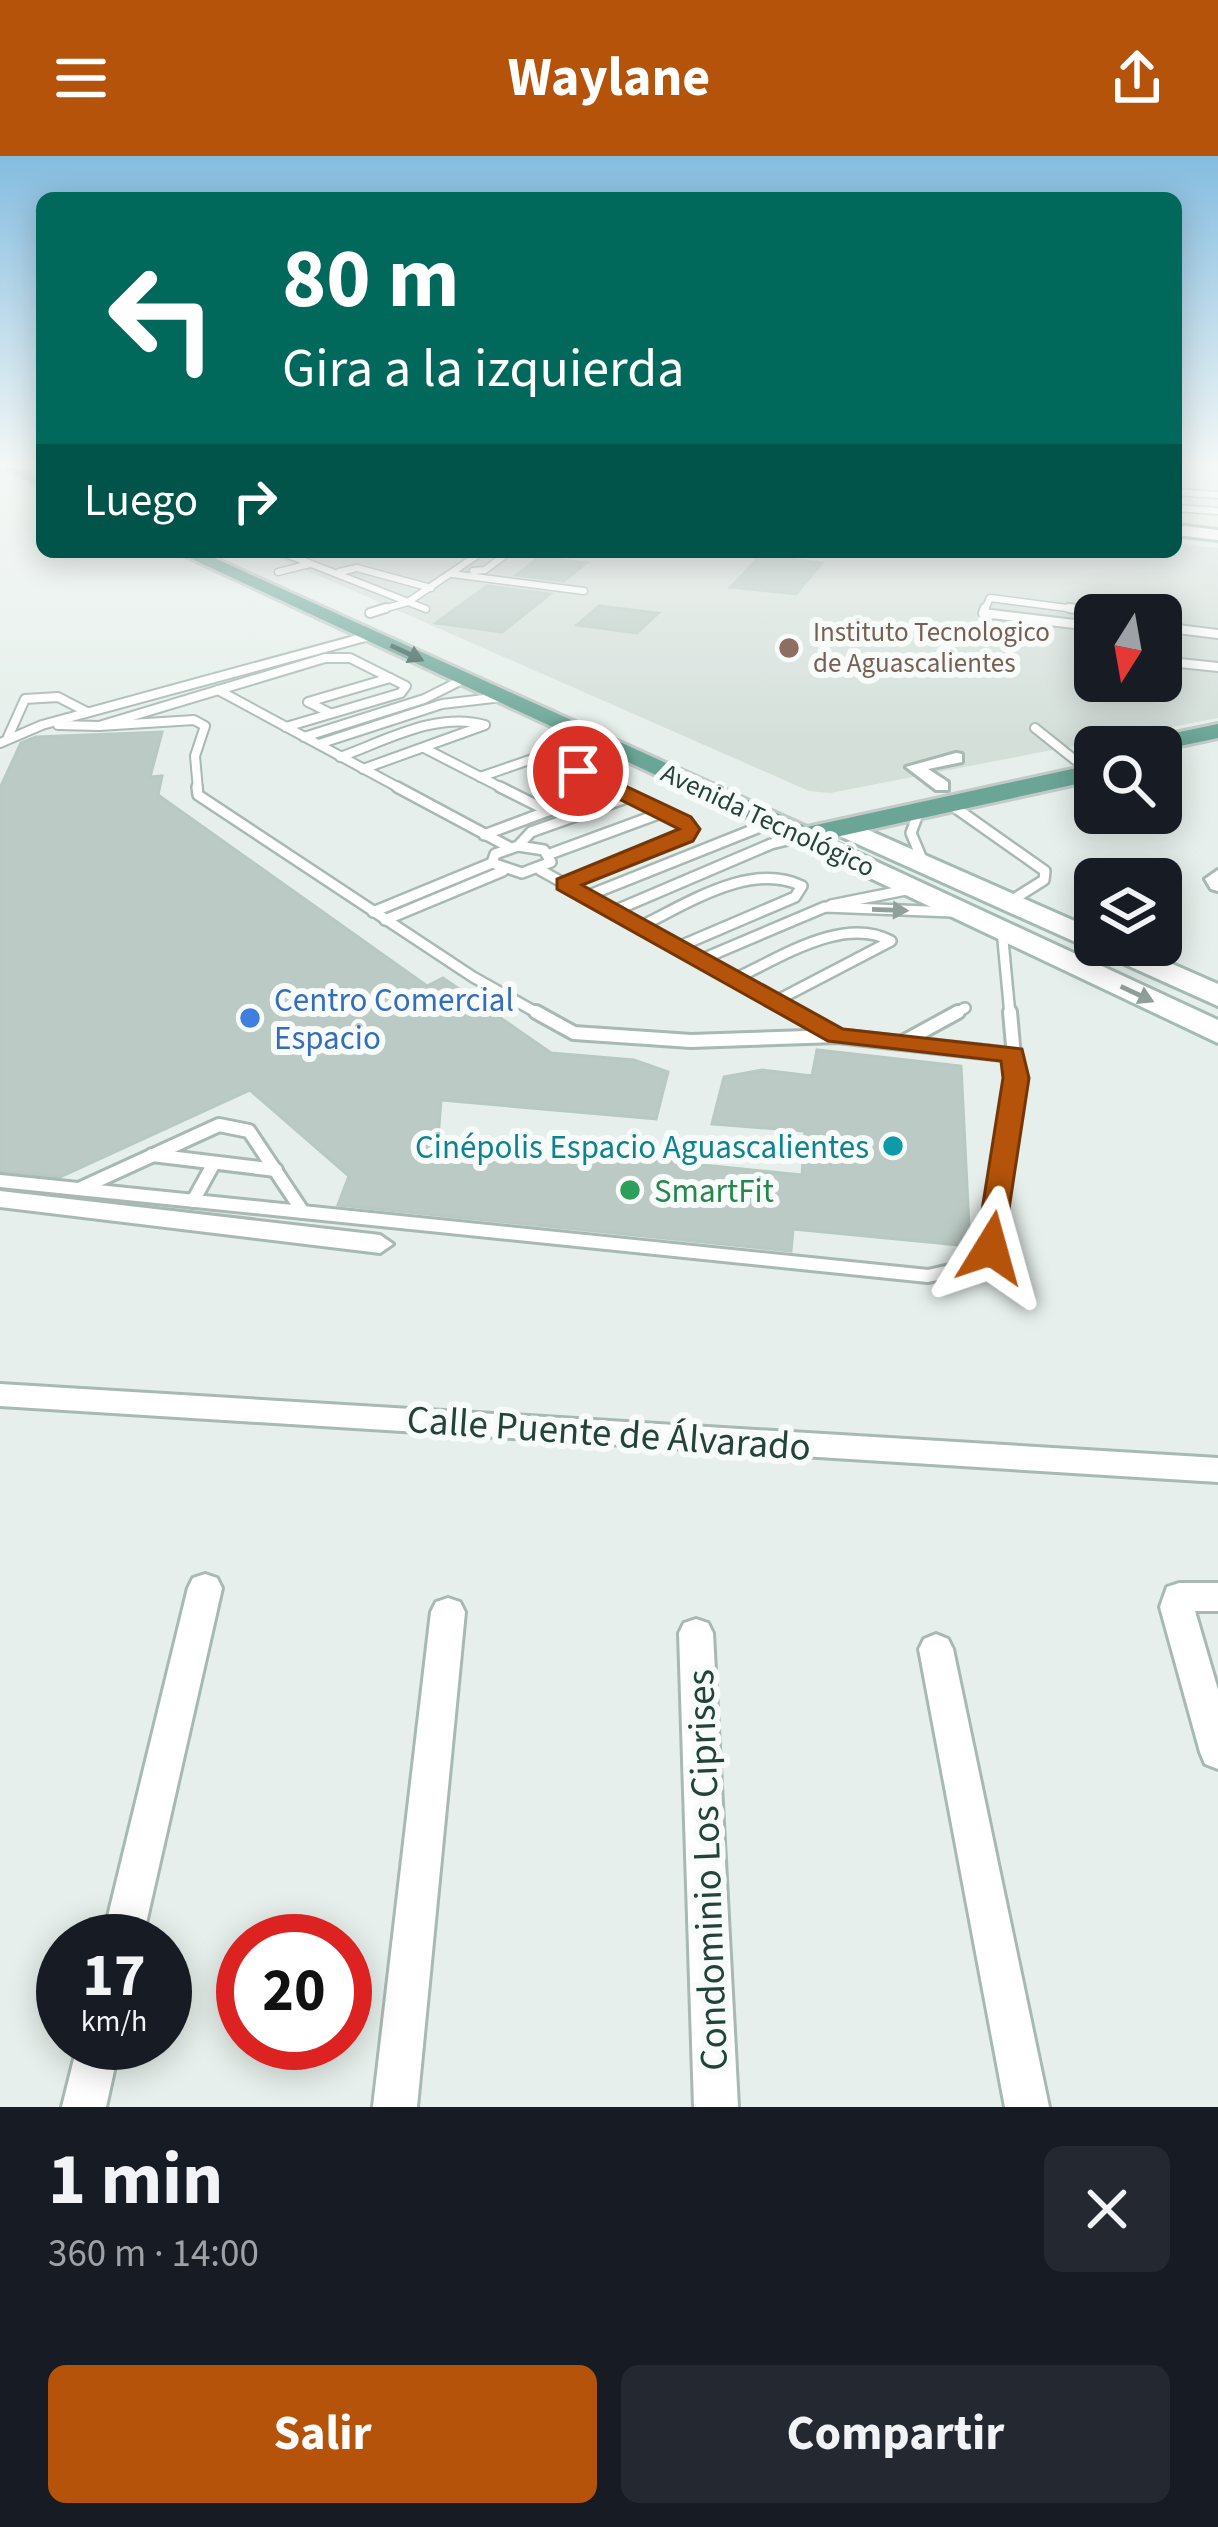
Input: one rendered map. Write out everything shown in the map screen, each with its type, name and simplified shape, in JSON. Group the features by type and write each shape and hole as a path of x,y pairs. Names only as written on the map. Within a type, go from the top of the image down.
{"main road":[{"name":"Avenida Tecnológico","path":"204,559 730,775"},
{"name":"Avenida Tecnológico","path":"279,562 369,625 464,680 792,814 1005,916 1218,1033"},
{"path":"1182,738 1218,731"},
{"path":"1182,753 1218,745"},
{"path":"792,814 946,795 1074,766"},
{"path":"792,814 843,827 919,811 946,795"},
{"name":"Avenida Tecnológico","path":"843,827 920,877 963,912 1005,916 1074,935"},
{"path":"1151,966 1218,996"}],"street":[{"path":"946,795 914,767 956,758"},
{"path":"0,1199 380,1244"},
{"name":"Calle Puente de Álvarado","path":"0,1395 1218,1470"},
{"path":"128,1914 205,1588"},
{"path":"1218,1597 1179,1597 1177,1607 1218,1752"},
{"path":"395,2107 448,1612"},
{"name":"Condominio Los Ciprises","path":"696,1633 716,2107"},
{"path":"935,1648 1027,2107"},
{"path":"84,2107 93,2070"}],"lane":[{"path":"4,740 42,724 369,625 472,559"},
{"path":"453,573 485,570 500,559"},
{"path":"279,562 311,564"},
{"path":"279,562 311,564 426,609"},
{"path":"336,573 357,568 431,588"},
{"path":"453,573 584,591"},
{"path":"990,598 1090,610 1091,618 1083,625 983,613 990,598"},
{"path":"1182,630 1218,634"},
{"path":"99,726 326,658 350,658 406,686 401,693 286,727"},
{"path":"1182,663 1218,667"},
{"path":"332,713 308,702 390,678"},
{"path":"304,737 424,699 464,680"},
{"path":"218,691 484,835 514,846 550,854 664,812"},
{"path":"4,740 25,699 38,694 59,694 87,712"},
{"path":"319,745 442,704 503,697"},
{"path":"340,757 449,720 485,725 363,769"},
{"path":"42,724 194,721 205,726 195,756 198,795 473,977 574,1034 691,1041 837,1036 1012,1054"},
{"path":"1035,728 1074,754"},
{"path":"424,748 548,811"},
{"path":"480,777 544,755 690,829 686,836 565,884"},
{"path":"484,835 612,787"},
{"path":"0,1180 905,1274 964,1268 991,1248 1016,1078 1005,916 1044,880 1045,871 946,795"},
{"path":"498,867 495,854 531,832 632,796"},
{"path":"700,960 825,908 920,877 911,833 919,811"},
{"path":"586,896 792,814"},
{"path":"614,911 735,859 792,814"},
{"path":"712,847 735,859"},
{"path":"540,870 551,862 550,854"},
{"path":"373,912 498,867 540,870 837,1036"},
{"path":"385,920 498,867"},
{"path":"640,926 758,876 784,876 802,886 796,897 678,947"},
{"path":"825,908 963,912"},
{"path":"734,979 848,931 877,930 890,941 879,951 774,1002"},
{"path":"902,1043 965,1008"},
{"path":"78,1189 219,1125 249,1131 303,1212"},
{"path":"152,1155 276,1170"},
{"path":"193,1201 214,1162"}],"shaded area":[{"name":"Instituto Tecnologico de Aguascalientes","path":"281,559 1218,559 1218,718 1177,726 1074,726 1074,746 830,793 809,791"}],"building":[{"path":"536,559 586,563 564,581 517,575"},
{"path":"757,559 822,563 796,594 731,587"},
{"path":"487,586 550,594 502,632 436,623"},
{"path":"599,606 658,613 637,633 577,625"},
{"name":"Centro Comercial Espacio","path":"162,732 150,777 162,776 158,795 427,986 443,978 551,1053 634,1060 668,1072 656,1119 441,1100 438,1138 802,1175 805,1131 712,1124 724,1077 762,1070 812,1076 817,1050 961,1066 970,1246 793,1229 791,1251 338,1205 349,1176 250,1090 60,1177 0,1171 0,788 21,743 36,737"}],"place":[{"name":"Instituto Tecnologico de Aguascalientes","path":"789,648"},
{"name":"Centro Comercial Espacio","path":"250,1018"},
{"name":"Cinépolis Espacio Aguascalientes","path":"893,1146"},
{"name":"SmartFit","path":"630,1190"}],"route":[{"path":"578,771 690,829 686,836 565,884 837,1036 1012,1054 1016,1078 991,1248"}]}
